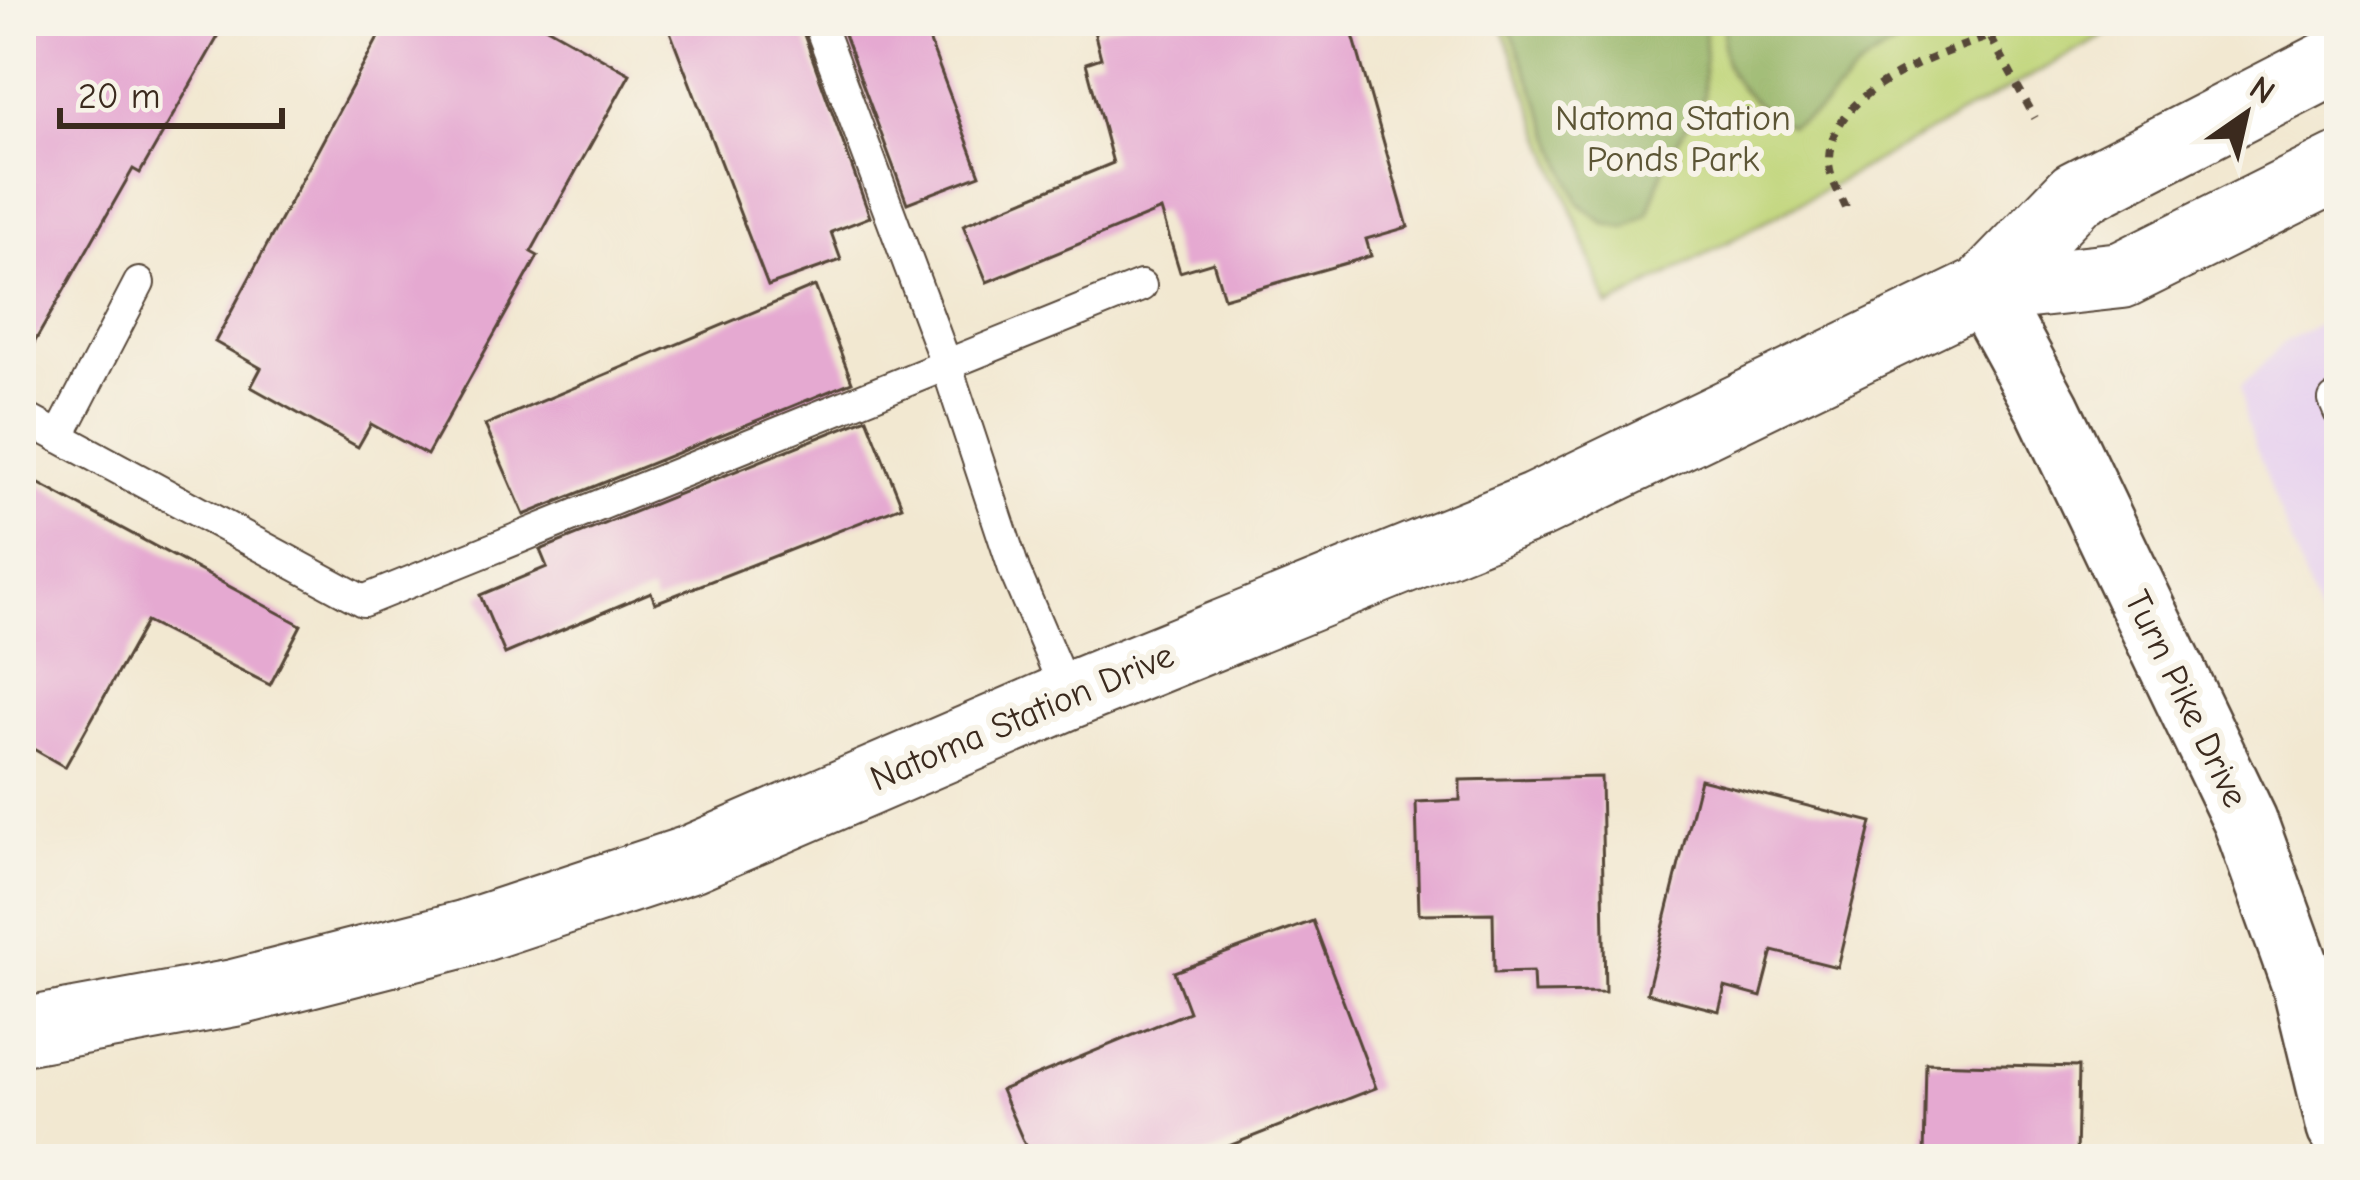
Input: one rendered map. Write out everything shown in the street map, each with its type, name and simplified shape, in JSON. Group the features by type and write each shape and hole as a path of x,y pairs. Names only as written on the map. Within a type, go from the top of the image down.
{"street":[{"name":"Natoma Station Drive","path":"1983,290 2076,194 2339,59"},
{"name":"Natoma Station Drive","path":"21,1031 234,993 464,934 690,859 1069,696 1536,506 1983,290 2122,275 2339,167"},
{"name":"Turn Pike Drive","path":"1983,290 2048,410 2245,821 2305,988 2338,1120"}],"lane":[{"path":"818,21 945,361 1015,572 1069,696"},
{"path":"59,436 139,283"},
{"path":"21,416 363,601 945,361 1141,286"}],"path":[{"path":"1846,208 1829,162 1835,135 1852,108 1889,78 2033,21"},
{"path":"1991,38 2035,118"}],"shaded area":[{"path":"2339,312 2339,669 2246,422 2240,388 2281,345"}],"green space":[{"name":"Natoma Station Ponds Park","path":"1500,21 2132,21 1609,307"},
{"path":"1507,21 1705,21 1704,96 1666,161 1648,214 1626,228 1605,224 1579,203"},
{"path":"1726,21 1956,21 1884,51 1822,108 1789,126 1748,96 1729,71 1724,56"}],"building":[{"path":"21,21 227,21 140,173 133,169 21,366"},
{"path":"387,21 536,21 630,74 531,252 538,256 427,455 371,424 358,447 251,387 261,368 215,342"},
{"path":"666,21 799,21 870,217 831,232 841,260 768,286"},
{"path":"839,21 922,21 980,175 907,203"},
{"path":"1129,21 1349,21 1408,227 1366,239 1371,256 1224,298 1213,262 1180,272 1161,210 987,282 963,225 1113,163 1086,63 1101,58 1094,31"},
{"path":"815,286 852,382 524,515 485,425"},
{"path":"867,418 902,506 655,603 651,592 505,654 480,595 547,567 540,550"},
{"path":"21,474 301,625 270,685 146,622 65,767 21,742"},
{"path":"1601,777 1605,992 1534,993 1533,972 1494,973 1493,913 1419,914 1416,802 1460,800 1460,780"},
{"path":"1700,779 1872,822 1837,967 1773,951 1761,997 1725,987 1719,1011 1647,993"},
{"path":"1313,921 1376,1088 1196,1159 1031,1159 1001,1090 1189,1012 1174,972"},
{"path":"1926,1063 2078,1067 2076,1159 1924,1159"}]}
